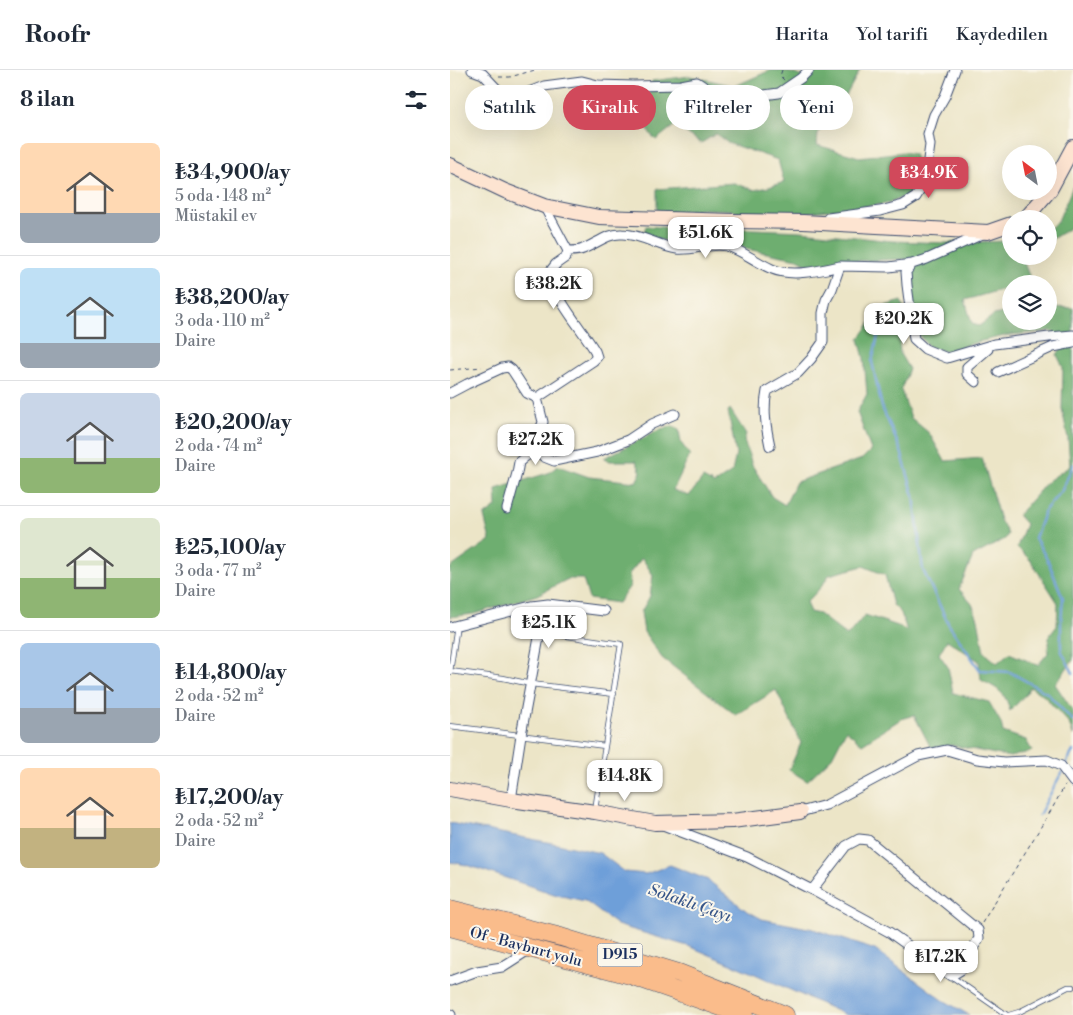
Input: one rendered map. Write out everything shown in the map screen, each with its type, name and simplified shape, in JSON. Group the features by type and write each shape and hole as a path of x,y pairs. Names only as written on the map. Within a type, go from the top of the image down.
{"highway":[{"name":"Of - Bayburt yolu","path":"450,908 561,937 679,973 785,1015"},
{"name":"Of - Bayburt yolu","path":"450,927 630,975 744,1015"}],"main road":[{"path":"1033,210 1050,190 1073,147"},
{"path":"450,165 505,191 544,206 599,217 803,222 988,232 1002,227"},
{"path":"450,789 655,822 732,821 800,812"}],"street":[{"path":"472,70 483,74 499,91 516,97 544,86 582,81 598,85 634,86 681,85 697,82 706,88 742,98 780,92"},
{"path":"790,85 809,70"},
{"path":"803,222 880,211 903,205 916,197 925,182 930,145 928,134 934,115 945,96 955,70"},
{"path":"537,398 597,357 595,350 552,284 550,273 556,264 566,257 568,251 544,206"},
{"path":"568,251 582,250 612,235 634,235 677,249 693,249 716,245 726,246 773,269 790,273 825,270 840,266 889,268 912,264 988,232"},
{"path":"912,264 906,272 914,339 925,349 947,358 994,344 1073,336"},
{"path":"770,446 766,426 765,403 767,391 798,373 823,342 823,314 826,300 840,266"},
{"path":"998,372 1053,347 1073,343"},
{"path":"976,382 967,374 967,367 994,344"},
{"path":"450,393 502,368 508,367 527,393 537,398 544,422 535,444 538,451 544,457 554,461 598,452 628,440 652,424 676,414"},
{"path":"507,508 519,462 526,456 538,451"},
{"path":"454,626 531,606 548,604 604,611"},
{"path":"511,800 540,632 541,615 538,608 531,606"},
{"path":"800,812 826,805 918,756 947,750 977,759 1004,762 1047,760 1061,766 1071,779"},
{"path":"655,822 747,857 812,890 888,932 951,976 961,970 979,938 978,930 868,840 859,838 846,846 812,890"},
{"path":"450,981 477,971 502,967 531,948"}],"lane":[{"path":"454,626 450,672 614,694"},
{"path":"540,632 621,644 595,812"},
{"path":"450,726 605,746"},
{"path":"951,976 1008,1015 1019,1012 1073,987"}],"path":[{"path":"492,76 510,77 534,70"},
{"path":"782,70 780,76 790,85"},
{"path":"450,370 485,367 502,368"},
{"path":"978,930 1071,779"}],"green space":[{"path":"771,70 781,70 808,78 815,70 860,70 852,85 780,85 780,130 821,130 818,133 817,145 859,157 903,152 914,154 919,168 908,195 885,204 759,219 730,210 702,209 657,214 657,189 734,183 754,190 784,182 778,160 728,143 716,134 701,143 682,130 770,130 770,85 737,85"},
{"path":"690,76 730,85 666,85 666,130 669,130 656,140 648,130 656,130 656,85 651,85 652,81"},
{"path":"1073,186 1073,226 1057,236 1058,221"},
{"path":"646,226 801,231 892,241 947,243 1002,241 1002,265 1025,265 1029,275 1002,275 1002,290 965,300 972,324 979,326 994,315 1002,313 1002,330 1057,330 1057,307 1073,308 1073,660 1055,684 1073,711 1073,735 1069,723 1044,696 1030,687 1010,711 1006,699 1000,691 981,680 979,661 947,640 939,654 948,667 953,693 989,702 1001,723 1003,732 1026,740 1032,751 1010,757 951,745 931,748 914,715 901,719 862,744 846,730 832,757 807,781 789,770 801,743 776,690 736,715 662,658 644,632 641,612 650,596 653,575 642,558 629,574 630,586 618,603 589,599 583,579 568,579 537,595 474,614 450,617 450,568 490,540 484,516 497,506 496,489 548,473 558,466 589,477 636,482 641,472 636,461 610,461 604,458 661,429 672,426 679,430 681,443 690,455 673,490 689,496 703,478 714,484 732,472 736,454 728,411 730,409 746,434 744,440 752,465 772,497 785,505 796,482 862,459 871,450 857,412 867,394 864,358 859,339 882,307 901,301 905,310 899,336 900,354 909,369 901,390 911,418 929,433 945,461 982,458 1000,520 1008,534 1005,539 973,556 959,589 972,604 978,619 984,652 997,663 1009,653 1038,665 1048,653 1049,636 1057,626 1058,603 1031,561 1017,547 1026,524 1018,515 1048,481 1070,466 1068,438 1062,409 1063,367 1057,355 1064,343 1052,331 1009,335 977,342 947,352 929,347 919,335 914,309 912,276 906,259 830,262 809,265 798,259 746,249 725,236 708,234 703,241 686,245 651,238 644,232","holes":["863,566 885,575 893,605 901,613 907,631 865,615 847,636 819,614 810,612 806,603 822,586 829,575"]}],"water":[{"name":"Solaklı Çayı","path":"450,823 600,853 625,872 646,874 670,865 708,880 744,909 762,919 813,929 875,950 943,1000 969,1015 846,1015 691,947 617,925 585,901 557,895 467,865 450,862"}],"waterway":[{"path":"883,313 872,362 882,407 901,451 914,496 923,570 949,625 980,670 1010,672 1047,693 1073,721"},
{"path":"1073,465 1062,490 1045,510 1035,538 1048,561 1063,598 1061,650 1073,673"},
{"path":"1064,767 1073,751"},
{"path":"1039,815 1062,772"}]}
